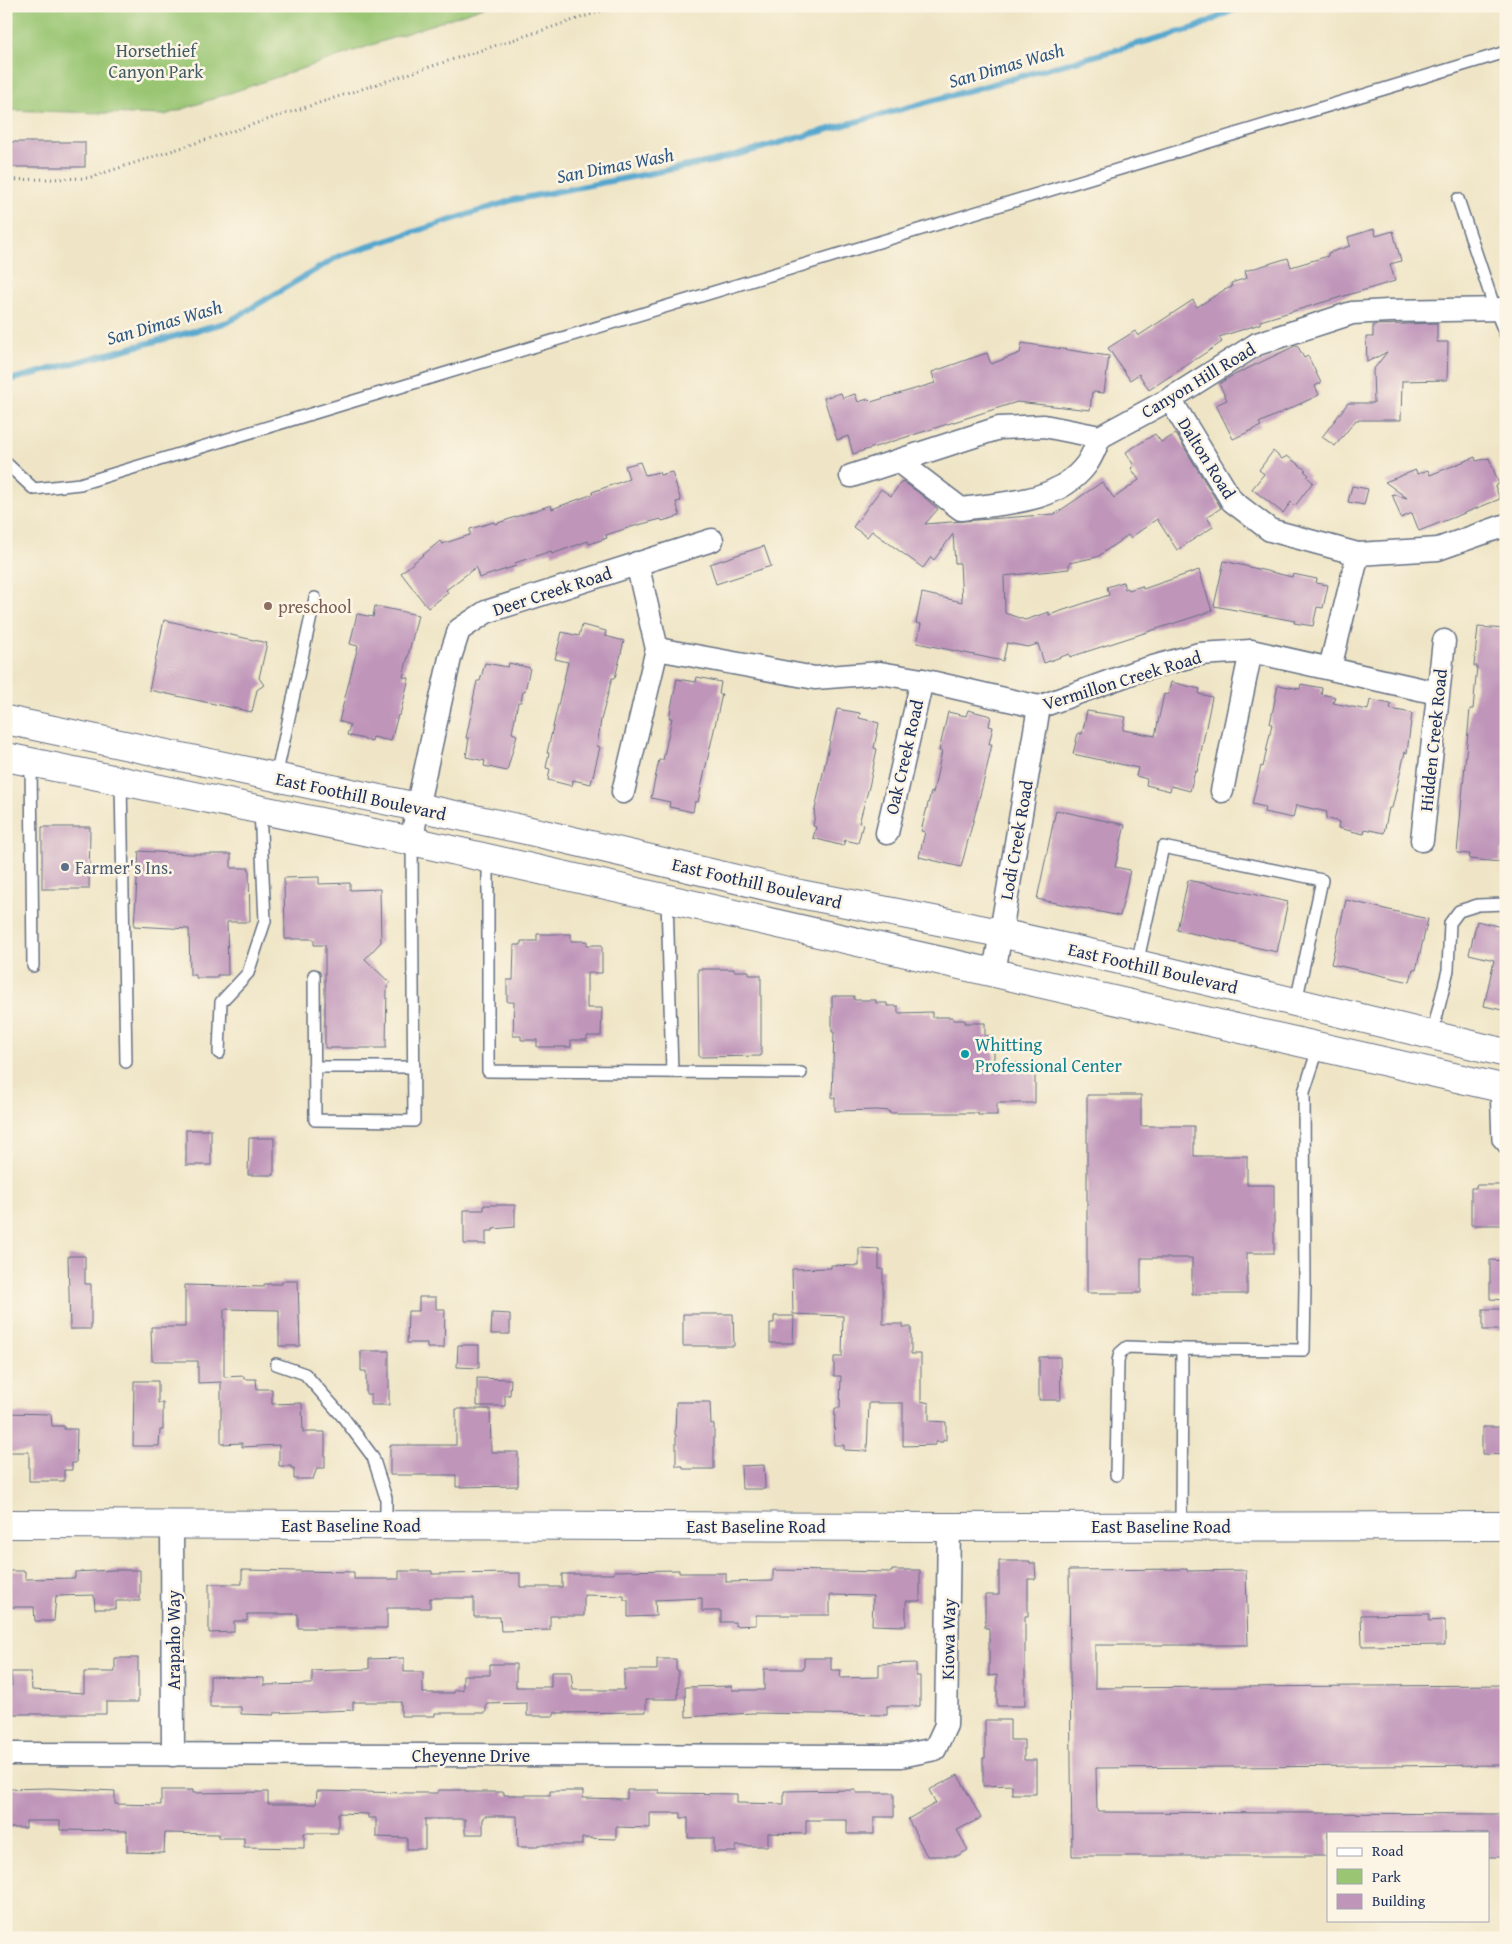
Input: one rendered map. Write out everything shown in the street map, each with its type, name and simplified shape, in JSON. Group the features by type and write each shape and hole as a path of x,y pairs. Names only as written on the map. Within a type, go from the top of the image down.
{"main road":[{"name":"East Foothill Boulevard","path":"6,720 526,830 800,894 1000,933 1506,1053"},
{"name":"East Foothill Boulevard","path":"18,759 412,841 1501,1088"},
{"name":"East Baseline Road","path":"6,1524 950,1527 1506,1526"}],"street":[{"name":"Canyon Hill Road","path":"1100,437 1170,399 1257,344 1352,314 1388,311 1500,309"},
{"name":"Dalton Road","path":"1170,399 1232,502 1270,530 1358,554 1438,549 1506,525"},
{"path":"851,476 999,428 1044,426 1100,437 1087,464 1067,484 1029,500 971,507 962,508 898,461"},
{"name":"Deer Creek Road","path":"412,841 417,808 450,658 459,630 486,612 712,540"},
{"path":"1330,668 1358,554"},
{"path":"623,792 657,649 637,563"},
{"name":"Hidden Creek Road","path":"1422,840 1444,641"},
{"name":"Vermillon Creek Road","path":"657,649 815,678 880,673 922,680 1039,707 1135,672 1199,654 1251,651 1437,693"},
{"path":"1222,791 1251,651"},
{"name":"Oak Creek Road","path":"887,833 922,680"},
{"name":"Lodi Creek Road","path":"994,973 1039,707"},
{"name":"Arapaho Way","path":"172,1525 173,1755"},
{"name":"Kiowa Way","path":"935,1749 946,1725 950,1527"},
{"name":"Cheyenne Drive","path":"6,1754 901,1756 935,1749"}],"lane":[{"path":"6,463 34,489 80,484 1506,52"},
{"path":"1458,199 1485,277 1500,309 1506,336"},
{"path":"276,778 315,598"},
{"path":"18,759 33,966"},
{"path":"122,781 126,1062"},
{"path":"219,1053 221,1002 248,973 265,921 260,809"},
{"path":"314,975 315,1120 414,1121 412,841"},
{"path":"1137,964 1163,847 1322,880 1296,1002"},
{"path":"488,859 488,1071 801,1073"},
{"path":"667,899 672,1072"},
{"path":"1432,1035 1448,970 1450,922 1459,911 1478,905 1506,904"},
{"path":"1116,1474 1118,1361 1120,1353 1127,1347 1304,1350 1306,1286 1304,1092 1319,1046"},
{"path":"314,1067 414,1067"},
{"path":"1501,1088 1498,1140 1506,1149"},
{"path":"1181,1526 1182,1349"},
{"path":"276,1364 305,1374 343,1418 373,1457 386,1498 386,1525"}],"path":[{"path":"6,180 88,178 617,6"}],"green space":[{"name":"Horsethief Canyon Park","path":"6,6 487,6 165,115 6,110"}],"building":[{"path":"6,142 85,142 85,167 6,167"},
{"path":"1374,229 1376,236 1393,231 1401,261 1390,264 1395,281 1260,321 1260,324 1219,337 1222,342 1149,390 1139,374 1130,380 1108,348 1135,331 1138,336 1193,300 1197,307 1232,287 1231,283 1247,278 1245,271 1288,258 1291,267 1328,256 1328,253 1350,246 1348,237"},
{"path":"1437,323 1437,342 1448,342 1447,380 1402,381 1401,420 1356,420 1335,446 1322,437 1348,403 1374,403 1373,370 1387,352 1367,362 1366,337 1373,337 1373,325"},
{"path":"1022,343 1109,356 1104,393 1092,392 1090,410 1017,402 853,454 848,436 837,440 824,398 841,393 843,398 855,394 858,402 868,399 871,402 935,383 932,372 987,353 991,364 1020,353"},
{"path":"1297,345 1304,358 1308,356 1321,383 1315,386 1319,395 1259,423 1261,426 1233,439 1216,405 1227,400 1219,384"},
{"path":"1155,434 1161,442 1176,434 1221,508 1207,517 1213,527 1177,550 1157,519 1130,538 1128,535 1097,557 1069,563 1069,569 1004,576 1005,613 1025,620 1049,612 1049,615 1109,595 1107,587 1123,582 1125,589 1128,588 1129,590 1142,586 1143,589 1199,570 1212,611 1070,657 1069,654 1044,663 1038,644 1028,647 1007,643 1003,661 917,643 921,624 916,623 922,593 962,602 960,563 955,563 953,534 934,560 931,557 923,568 872,531 867,537 853,527 881,489 891,496 902,481 918,492 938,509 925,524 1055,514 1102,482 1114,498 1139,480 1131,468 1134,466 1126,452"},
{"path":"1273,451 1282,459 1287,456 1306,470 1304,471 1309,475 1307,477 1313,482 1295,506 1291,502 1283,513 1252,489 1264,474 1259,470"},
{"path":"1475,457 1476,461 1489,458 1499,484 1495,486 1500,499 1419,531 1412,513 1401,518 1392,494 1407,498 1385,482 1416,470 1417,474 1428,470 1430,475"},
{"path":"640,462 645,475 659,472 660,475 672,472 681,501 676,502 680,516 631,527 606,535 607,538 589,544 588,541 552,554 551,551 515,563 516,566 479,578 476,567 446,590 448,593 428,608 401,573 440,541 442,544 470,535 470,529 494,522 495,524 551,505 552,509 593,494 592,492 629,479 625,466"},
{"path":"1352,486 1368,489 1364,505 1348,502"},
{"path":"764,546 771,566 716,584 710,564"},
{"path":"1224,561 1292,577 1293,574 1317,579 1316,583 1328,585 1323,608 1317,607 1313,626 1214,606"},
{"path":"375,606 418,615 403,677 409,678 400,715 398,715 391,741 373,737 372,741 347,735 350,725 339,721 358,646 350,644 357,614 373,617"},
{"path":"164,620 267,643 259,678 264,685 257,690 252,712 149,690"},
{"path":"582,625 606,631 605,636 624,641 615,678 612,678 601,720 597,746 600,747 591,784 573,780 572,786 548,780 550,769 546,768 549,753 547,753 568,662 555,659 562,632 579,636"},
{"path":"1478,627 1506,629 1506,803 1504,824 1506,824 1506,836 1505,849 1501,849 1500,862 1469,859 1470,854 1457,853 1470,709 1473,709 1477,666 1474,666"},
{"path":"485,663 508,667 509,663 530,668 525,691 523,691 521,702 518,702 512,733 517,735 507,771 484,766 485,761 466,757 469,738 466,738 473,700 477,681 480,681"},
{"path":"697,677 721,682 719,694 722,694 698,802 695,801 693,812 669,807 670,802 651,798 659,760 663,760 672,718 669,718 677,679 696,682"},
{"path":"1171,682 1200,689 1199,694 1212,697 1197,772 1195,771 1190,791 1171,786 1170,791 1146,785 1147,779 1136,776 1138,768 1073,754 1078,733 1082,734 1087,711 1126,717 1123,730 1155,736 1164,694 1168,695"},
{"path":"1301,684 1322,688 1321,694 1335,697 1333,703 1368,710 1370,700 1391,704 1390,709 1412,713 1407,753 1405,752 1384,833 1365,829 1364,834 1338,828 1339,822 1326,818 1327,812 1296,805 1293,818 1264,812 1265,807 1252,804 1261,766 1263,767 1278,685 1300,689"},
{"path":"837,709 860,713 859,718 879,723 874,748 877,749 859,823 863,824 858,843 845,840 843,846 813,838 816,827 813,826 814,814"},
{"path":"968,710 991,716 989,726 993,727 989,744 992,744 984,780 961,867 919,857 925,832 921,831 931,792 933,793 942,751 939,751 948,712 966,716"},
{"path":"1056,810 1125,825 1115,867 1130,870 1120,916 1037,899"},
{"name":"Farmer's Ins.","path":"42,827 90,827 89,889 42,889"},
{"path":"139,851 231,854 231,868 249,868 250,922 227,922 228,975 217,975 217,978 196,978 196,975 190,975 189,929 134,926"},
{"path":"319,877 319,884 350,883 350,890 380,889 381,942 365,959 390,983 387,987 386,1048 325,1048 325,945 314,945 314,939 285,939 284,878"},
{"path":"1188,880 1288,902 1277,952 1177,930"},
{"path":"1346,900 1428,919 1416,970 1413,969 1410,982 1331,964"},
{"path":"1477,921 1501,927 1500,932 1506,933 1506,990 1502,1010 1484,1006 1494,960 1469,954"},
{"path":"537,934 571,934 571,941 587,941 587,945 602,945 602,973 587,973 587,1008 602,1008 601,1036 587,1036 587,1040 571,1040 571,1047 537,1047 537,1040 521,1040 521,1036 513,1036 514,1002 507,1002 507,980 513,980 514,945 521,945 521,941 537,941"},
{"path":"698,969 734,969 734,971 749,971 749,975 761,975 761,1056 699,1057"},
{"name":"Whitting Professional Center","path":"833,996 854,996 854,1000 876,1000 876,1003 887,1003 887,1006 898,1006 898,1013 932,1012 932,1017 953,1017 953,1020 965,1020 965,1023 985,1023 985,1036 994,1036 994,1063 1022,1063 1022,1066 1035,1066 1035,1103 997,1103 997,1115 978,1115 978,1113 889,1113 889,1111 878,1110 835,1111 835,1098 832,1098"},
{"path":"1087,1095 1141,1095 1141,1126 1194,1126 1194,1156 1247,1156 1247,1185 1274,1185 1274,1253 1247,1253 1247,1294 1192,1294 1192,1258 1141,1258 1141,1293 1087,1293"},
{"path":"186,1130 211,1130 211,1165 186,1165"},
{"path":"249,1138 274,1138 274,1175 248,1175"},
{"path":"1476,1185 1506,1185 1506,1225 1471,1225 1471,1188 1476,1188"},
{"path":"484,1205 515,1205 515,1227 486,1231 486,1244 464,1244 464,1210 484,1210"},
{"path":"859,1248 879,1249 879,1269 883,1269 883,1324 903,1324 903,1327 911,1327 911,1354 921,1354 921,1401 929,1403 929,1421 946,1422 946,1440 943,1440 943,1442 935,1442 935,1445 903,1446 903,1403 869,1403 867,1451 844,1450 844,1445 834,1445 835,1408 840,1408 841,1376 834,1376 834,1357 842,1357 843,1316 793,1314 792,1269 831,1268 831,1265 859,1266"},
{"path":"68,1256 85,1256 85,1284 91,1284 91,1329 70,1329"},
{"path":"1490,1260 1506,1261 1506,1300 1490,1299"},
{"path":"282,1281 298,1281 300,1346 279,1346 279,1310 224,1309 224,1377 244,1376 244,1379 256,1379 257,1389 272,1389 272,1404 302,1403 303,1432 325,1432 325,1468 317,1468 313,1479 294,1479 294,1468 291,1468 291,1466 279,1466 279,1445 242,1447 242,1443 221,1444 221,1382 198,1383 198,1361 152,1361 151,1327 185,1327 185,1285 264,1287 264,1284 282,1284"},
{"path":"419,1297 436,1297 436,1309 445,1309 444,1348 427,1348 427,1343 407,1343 408,1311 419,1311"},
{"path":"1483,1309 1504,1309 1504,1330 1483,1330"},
{"path":"492,1313 510,1314 510,1334 491,1334"},
{"path":"683,1314 733,1314 734,1346 683,1346"},
{"path":"774,1316 794,1316 793,1343 770,1343 770,1323 774,1323"},
{"path":"458,1345 479,1345 479,1368 457,1367"},
{"path":"361,1351 389,1351 389,1405 371,1405 371,1394 366,1394 366,1371 361,1371"},
{"path":"1039,1357 1060,1357 1061,1400 1039,1400"},
{"path":"477,1378 511,1379 510,1395 505,1395 505,1406 477,1406"},
{"path":"134,1381 158,1381 158,1403 163,1403 163,1430 160,1430 159,1446 133,1446"},
{"path":"676,1402 710,1402 711,1424 714,1424 714,1469 683,1469 683,1466 676,1466"},
{"path":"456,1409 490,1409 491,1452 518,1452 518,1486 456,1487 456,1475 390,1475 390,1445 456,1445"},
{"path":"6,1413 51,1414 52,1426 64,1426 64,1429 77,1429 76,1463 72,1463 72,1470 64,1470 64,1481 29,1481 29,1452 6,1452"},
{"path":"1482,1427 1502,1427 1502,1435 1506,1435 1506,1455 1482,1454"},
{"path":"764,1465 765,1489 742,1489 741,1466"},
{"path":"999,1561 1030,1561 1030,1563 1035,1563 1036,1579 1028,1579 1028,1616 1025,1616 1025,1706 997,1706 997,1675 989,1676 989,1628 985,1628 985,1595 999,1595"},
{"path":"140,1570 140,1601 116,1601 116,1609 95,1609 94,1595 56,1596 54,1621 35,1621 34,1607 6,1607 6,1571 25,1571 25,1579 75,1578 75,1572"},
{"path":"242,1570 354,1572 354,1579 399,1579 399,1571 432,1571 432,1574 520,1573 520,1587 562,1587 562,1574 614,1574 614,1571 679,1570 679,1573 726,1573 726,1582 773,1581 773,1570 892,1572 892,1570 920,1570 920,1601 906,1601 906,1626 872,1625 873,1596 830,1595 830,1615 756,1615 756,1625 735,1626 735,1622 721,1622 721,1611 702,1611 702,1598 655,1600 656,1616 628,1617 628,1600 624,1600 624,1596 584,1595 584,1616 550,1616 550,1630 501,1631 500,1617 474,1617 474,1598 430,1598 430,1608 387,1608 387,1628 298,1628 298,1614 247,1614 247,1621 234,1621 234,1632 209,1633 209,1584 242,1584"},
{"path":"1069,1570 1246,1570 1248,1645 1095,1645 1095,1688 1506,1685 1506,1765 1096,1768 1097,1812 1506,1814 1506,1857 1490,1857 1490,1832 1327,1832 1327,1856 1072,1856"},
{"path":"1429,1614 1429,1621 1445,1620 1445,1645 1362,1646 1361,1615"},
{"path":"115,1658 138,1658 138,1702 106,1702 106,1714 6,1714 6,1686 12,1686 11,1672 31,1672 32,1690 84,1693 84,1672 115,1672"},
{"path":"404,1658 404,1672 423,1672 423,1693 454,1693 454,1690 463,1690 463,1675 490,1675 490,1664 516,1664 516,1687 551,1687 551,1672 571,1672 573,1690 624,1690 624,1670 657,1670 657,1659 676,1659 678,1699 646,1699 646,1712 554,1713 554,1716 527,1716 527,1703 486,1704 486,1713 435,1713 435,1716 401,1716 401,1702 353,1702 353,1710 274,1713 274,1715 241,1714 241,1707 210,1707 210,1676 264,1678 264,1685 312,1684 312,1671 369,1669 369,1659"},
{"path":"804,1658 831,1658 831,1670 841,1670 840,1678 879,1677 879,1664 916,1663 916,1676 920,1676 920,1706 887,1706 887,1715 752,1713 686,1717 685,1687 732,1686 732,1690 764,1690 764,1669 804,1669"},
{"path":"985,1720 1010,1720 1010,1740 1024,1740 1024,1760 1036,1760 1036,1794 1012,1794 1012,1785 983,1786"},
{"path":"958,1775 981,1818 957,1830 968,1850 957,1856 927,1856 908,1819 936,1803 929,1790"},
{"path":"50,1788 115,1791 115,1804 161,1805 161,1790 193,1790 193,1793 268,1792 268,1804 316,1804 317,1791 438,1793 438,1790 466,1790 466,1792 504,1792 504,1795 550,1795 550,1791 583,1791 583,1798 627,1799 627,1790 659,1790 659,1793 737,1794 737,1803 784,1804 784,1791 856,1790 856,1793 894,1793 894,1817 874,1817 874,1834 847,1834 847,1820 806,1820 806,1834 768,1833 768,1846 736,1846 736,1852 714,1852 714,1838 688,1838 688,1818 681,1818 681,1813 650,1813 650,1828 616,1827 616,1839 582,1838 582,1845 537,1845 537,1847 518,1847 517,1816 484,1816 483,1834 465,1834 465,1819 425,1819 425,1849 407,1849 407,1838 376,1837 376,1818 368,1818 368,1814 338,1813 338,1833 304,1833 304,1848 244,1847 244,1838 219,1838 219,1834 165,1833 164,1853 127,1852 127,1831 60,1830 60,1821 26,1821 26,1828 6,1828 6,1789"}],"waterway":[{"name":"San Dimas Wash","path":"6,381 228,322 339,256 513,200 714,161 1195,28 1242,6"}],"place":[{"name":"preschool","path":"268,606"},
{"name":"Farmer's Ins.","path":"65,867"},
{"name":"Whitting Professional Center","path":"965,1054"}]}
